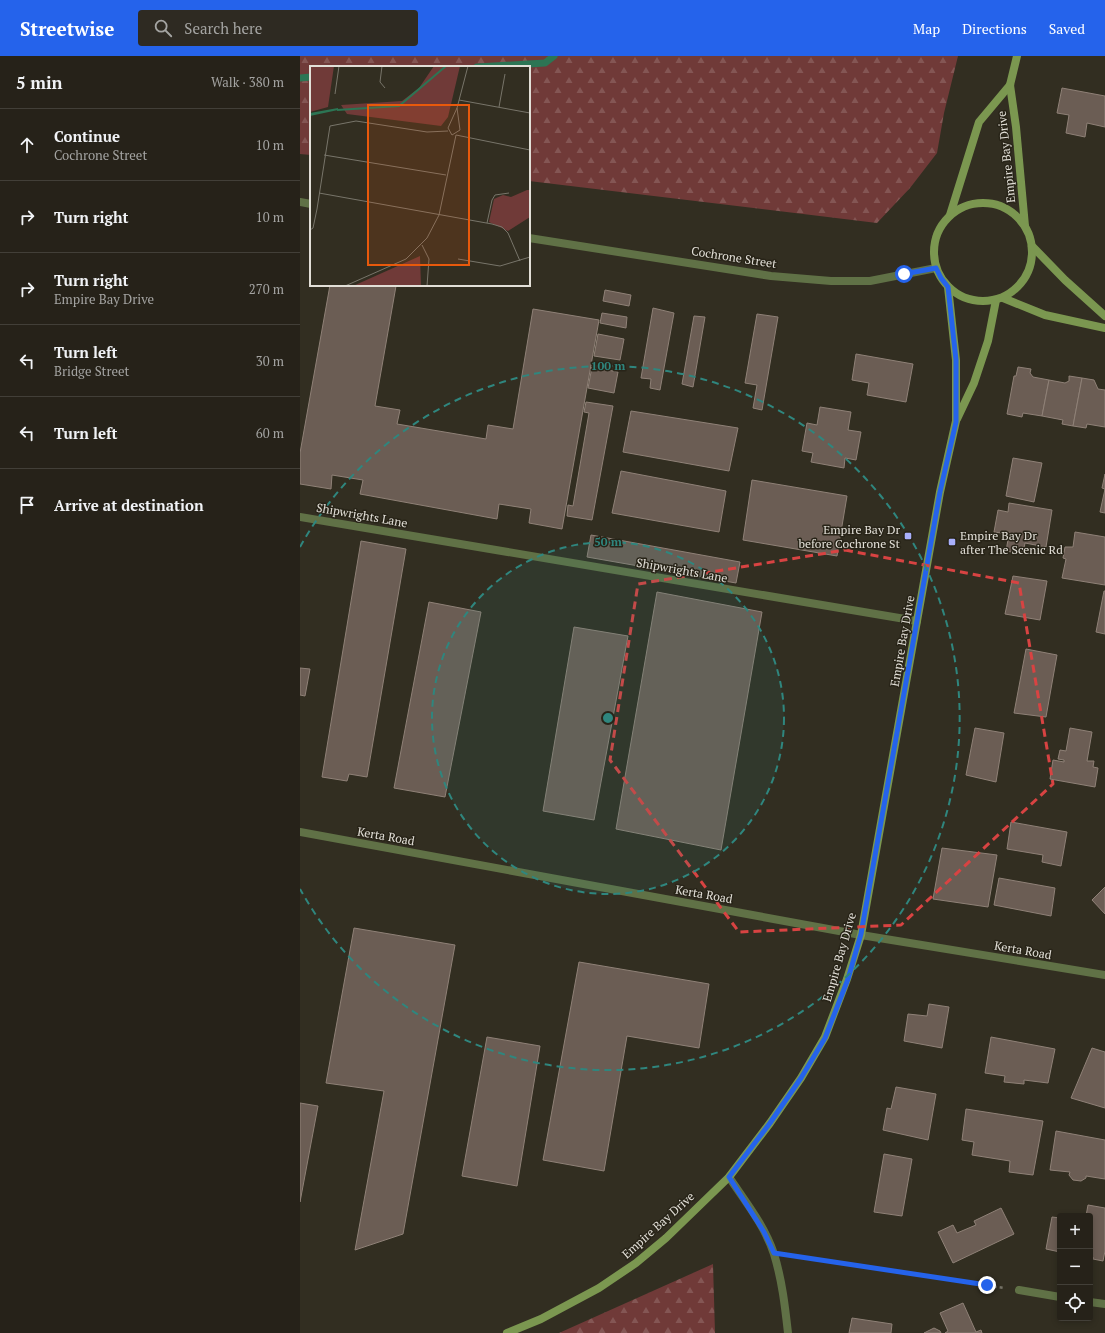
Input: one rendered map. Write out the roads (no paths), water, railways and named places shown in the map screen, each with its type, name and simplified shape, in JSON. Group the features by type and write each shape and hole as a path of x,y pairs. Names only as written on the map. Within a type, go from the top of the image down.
{"main road":[{"name":"Empire Bay Drive","path":"1017,56 1010,85 1016,127 1025,226"},
{"name":"Empire Bay Drive","path":"950,215 979,122 1010,85"},
{"path":"976,203 990,203 1004,207 1016,215 1025,226 1030,236 1032,246 1032,262 1026,276 1016,289 1000,299 984,302 971,300 959,295 948,287 936,268 933,254 935,240 940,226 950,215 962,207 976,203"},
{"path":"1032,246 1065,280 1105,316"},
{"name":"Empire Bay Drive","path":"948,287 956,360 956,422"},
{"name":"Empire Bay Drive","path":"507,1333 541,1319 599,1288 636,1263 666,1238 729,1177 770,1123 801,1078 825,1038 848,979 861,934 940,492 956,422 974,383 1000,299"},
{"path":"1000,299 1046,315 1105,328"}],"street":[{"path":"300,202 310,204"},
{"name":"Cochrone Street","path":"530,238 771,276 831,281 870,281 936,268"},
{"name":"Shipwrights Lane","path":"300,517 917,622"},
{"name":"Kerta Road","path":"300,832 861,934 1105,975"},
{"path":"729,1177 764,1232 774,1253 783,1293 788,1333"},
{"path":"1019,1290 1057,1296"},
{"path":"1093,1302 1105,1304"}],"waterway":[{"path":"494,66 545,63 554,56"},
{"path":"300,78 310,77"}],"place":[{"name":"Empire Bay Dr before Cochrone St","path":"908,536"},
{"name":"Empire Bay Dr after The Scenic Rd","path":"952,542"}]}
